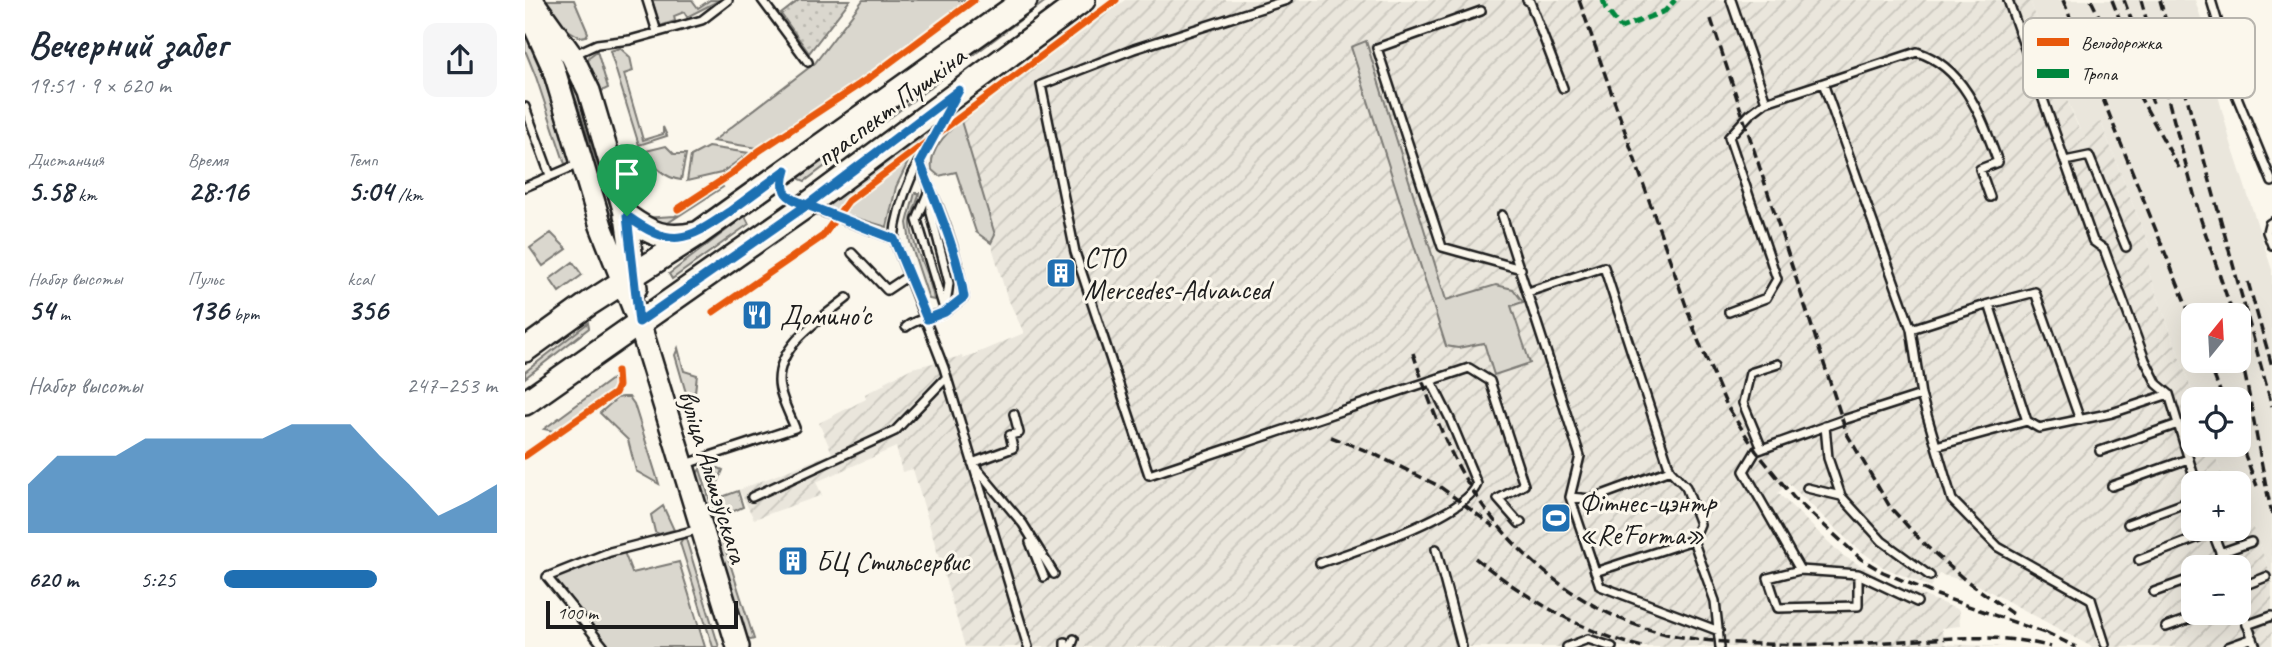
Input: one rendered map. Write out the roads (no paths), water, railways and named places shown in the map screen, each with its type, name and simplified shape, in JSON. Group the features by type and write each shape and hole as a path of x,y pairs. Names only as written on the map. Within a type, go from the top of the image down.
{"main road":[{"name":"вуліца Альшэўскага","path":"532,0 572,56 597,112 627,216 629,278 639,322 738,647"},
{"name":"праспект Пушкіна","path":"525,350 699,233 1025,0"},
{"name":"праспект Пушкіна","path":"525,403 807,205 1083,0"},
{"name":"вуліца Альшэўскага","path":"525,5 553,67 601,226 629,278"},
{"path":"786,170 784,191 793,200 807,205"},
{"path":"627,216 653,233 667,237 699,233"}],"lane":[{"path":"647,0 657,32"},
{"path":"553,67 597,44 630,40 702,20 728,0"},
{"path":"762,0 808,62"},
{"path":"1287,0 1134,49 1041,85 1075,252 1149,475 1469,368 1490,381 1524,485 1498,499 1519,523 1521,522"},
{"path":"1527,0 1563,88"},
{"path":"1731,0 1766,102"},
{"path":"2008,0 2023,42"},
{"path":"2211,0 2216,18"},
{"path":"1481,11 1377,48 1442,247 1521,269"},
{"path":"1729,312 1766,298 1777,279 1729,137 1749,114 1766,102 1917,52 1932,57 1949,69 1979,109 1998,162 1980,169 1990,197"},
{"path":"1823,83 1911,330 1921,395 1952,500 1998,547 2091,599 2105,644"},
{"path":"959,90 902,201 894,239 927,319 1028,647"},
{"path":"2043,98 2093,241 2104,249 2145,360 2157,384 2169,394 2192,471"},
{"path":"2238,98 2272,182"},
{"path":"525,107 550,175"},
{"path":"2065,161 2089,156 2126,247"},
{"path":"906,327 911,322 945,312 964,297 940,207 920,162"},
{"path":"525,187 583,163"},
{"path":"930,188 931,213 949,283 945,312"},
{"path":"930,188 916,220 945,312"},
{"path":"807,205 894,239"},
{"path":"1502,215 1580,456 1570,496 1600,586 1719,631"},
{"path":"2272,222 2267,232 2272,245"},
{"path":"852,253 887,290 908,276"},
{"path":"1528,292 1604,267 1670,470 1686,487 1700,524 1693,540 1715,601 1720,647"},
{"path":"1911,330 2035,292 2080,420"},
{"path":"682,465 795,428 779,382 783,358 800,336 847,298"},
{"path":"1989,304 2027,421 2039,429 2112,413 2169,394"},
{"path":"1762,449 1743,403 1750,373 1778,364"},
{"path":"752,498 895,431 946,378"},
{"path":"1319,563 1386,540 1462,503 1474,493 1476,484 1450,419 1431,381"},
{"path":"1800,570 1744,471 1756,451 1921,395"},
{"path":"972,463 1013,447 1010,435 1019,433 1014,414"},
{"path":"1936,446 2027,421"},
{"path":"2100,451 2178,425"},
{"path":"1825,426 1828,458 1841,496 1882,541 1930,576"},
{"path":"2112,486 2189,459"},
{"path":"972,463 1023,524 1054,574"},
{"path":"1570,496 1591,499 1670,470"},
{"path":"1807,488 1841,496"},
{"path":"2128,524 2181,504"},
{"path":"1023,524 1044,577"},
{"path":"604,647 547,577 610,552 701,529"},
{"path":"1595,572 1693,540"},
{"path":"2139,560 2185,541"},
{"path":"2216,541 2220,553 2251,542"},
{"path":"1436,549 1462,647"},
{"path":"1858,574 1858,606 1778,608 1768,578 1800,570 1858,574 1917,602"},
{"path":"2251,583 2266,577"},
{"path":"2154,592 2181,582"},
{"path":"2251,624 2272,616"},
{"path":"2166,628 2181,622"},
{"path":"2248,625 2256,647"},
{"path":"2228,647 2253,638"},
{"path":"1567,647 1588,639 1612,647"}],"railway":[{"path":"1579,0 1698,340 1727,406 1756,451 1794,498 1861,559 1883,572 1937,595 2053,636"},
{"path":"2063,0 2070,18"},
{"path":"2091,0 2100,18"},
{"path":"2112,0 2119,18"},
{"path":"2124,0 2131,18"},
{"path":"2141,0 2146,18"},
{"path":"2160,0 2165,18"},
{"path":"1711,19 1847,434 1890,507 1924,544 1964,579 2014,615"},
{"path":"2103,98 2185,303"},
{"path":"2140,98 2179,168"},
{"path":"2151,98 2153,103"},
{"path":"2168,98 2201,220 2229,303"},
{"path":"2187,98 2272,406"},
{"path":"2248,282 2272,366"},
{"path":"1413,353 1451,452 1468,484 1489,514 1539,567 1599,608 1666,634 1714,641 1818,644 1983,638 2051,647"},
{"path":"2213,373 2218,387"},
{"path":"2244,373 2272,514"},
{"path":"1331,437 1372,453 1439,486 1494,527"},
{"path":"2246,457 2257,486"},
{"path":"1475,558 1554,612 1597,632 1643,647"},
{"path":"2045,632 2076,647"}],"place":[{"name":"СТО Mercedes-Advanced","path":"1061,273"},
{"name":"Домино'c","path":"757,315"},
{"name":"Фітнес-цэнтр «Re'Forma»","path":"1556,518"},
{"name":"БЦ Стильсервис","path":"793,561"}]}
